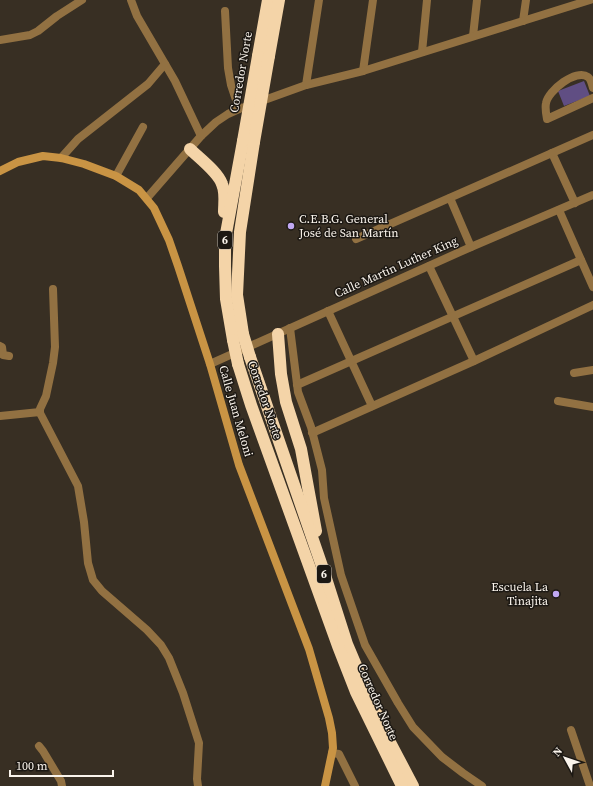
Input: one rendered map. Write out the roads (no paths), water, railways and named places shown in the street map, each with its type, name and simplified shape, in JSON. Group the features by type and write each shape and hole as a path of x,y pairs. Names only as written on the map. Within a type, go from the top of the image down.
{"highway":[{"name":"Corredor Norte","path":"264,56 268,0"},
{"name":"Corredor Norte","path":"279,0 264,56 248,142 225,239 226,299 238,337 250,357 323,569 347,644 383,730 413,786"},
{"name":"Corredor Norte","path":"248,142 240,232 237,296 238,364 251,405 356,692 402,786"},
{"path":"190,149 218,175 222,183 224,192 225,239"},
{"path":"278,334 281,374 286,402 301,449 323,569"}],"main road":[{"name":"Calle Juan Meloni","path":"0,171 18,162 42,156 61,158 84,164 116,176 139,190 154,208 169,240 210,364 239,465 309,649 332,732 333,748 325,786"}],"street":[{"path":"0,40 30,35 82,0"},
{"path":"130,0 175,81 201,136"},
{"path":"306,86 319,0"},
{"path":"363,71 373,0"},
{"path":"422,52 427,0"},
{"path":"473,36 477,0"},
{"path":"523,21 526,0"},
{"path":"147,198 201,136 216,122 238,109 306,86 363,71 590,0"},
{"path":"225,11 228,68 238,109"},
{"path":"61,158 78,139 148,84 165,64"},
{"path":"593,88 588,76 578,76 566,80 549,95 546,102 547,119 593,98"},
{"path":"116,176 143,128"},
{"path":"356,239 593,135"},
{"path":"552,153 575,203"},
{"name":"Calle Martin Luther King","path":"210,364 471,247 593,195"},
{"path":"450,198 471,247"},
{"path":"559,210 593,287"},
{"path":"297,385 581,260"},
{"path":"429,266 474,361"},
{"path":"53,289 55,347 46,396 40,412 78,486 84,522 88,563 93,580 102,591 162,645 169,658 183,693 199,743 198,786"},
{"path":"312,433 474,361 593,305"},
{"path":"328,311 372,406"},
{"path":"290,328 297,385 322,470 324,498 341,575 366,645 398,703 413,726 442,757 482,786"},
{"path":"0,346 2,347 3,355 9,356"},
{"path":"574,373 593,370"},
{"path":"558,402 593,407"},
{"path":"0,416 40,412"},
{"path":"571,730 590,786"},
{"path":"39,746 61,781 62,786"},
{"path":"332,753 339,754 355,786"}],"place":[{"name":"C.E.B.G. General José de San Martín","path":"291,226"},
{"name":"Escuela La Tinajita","path":"556,594"}]}
